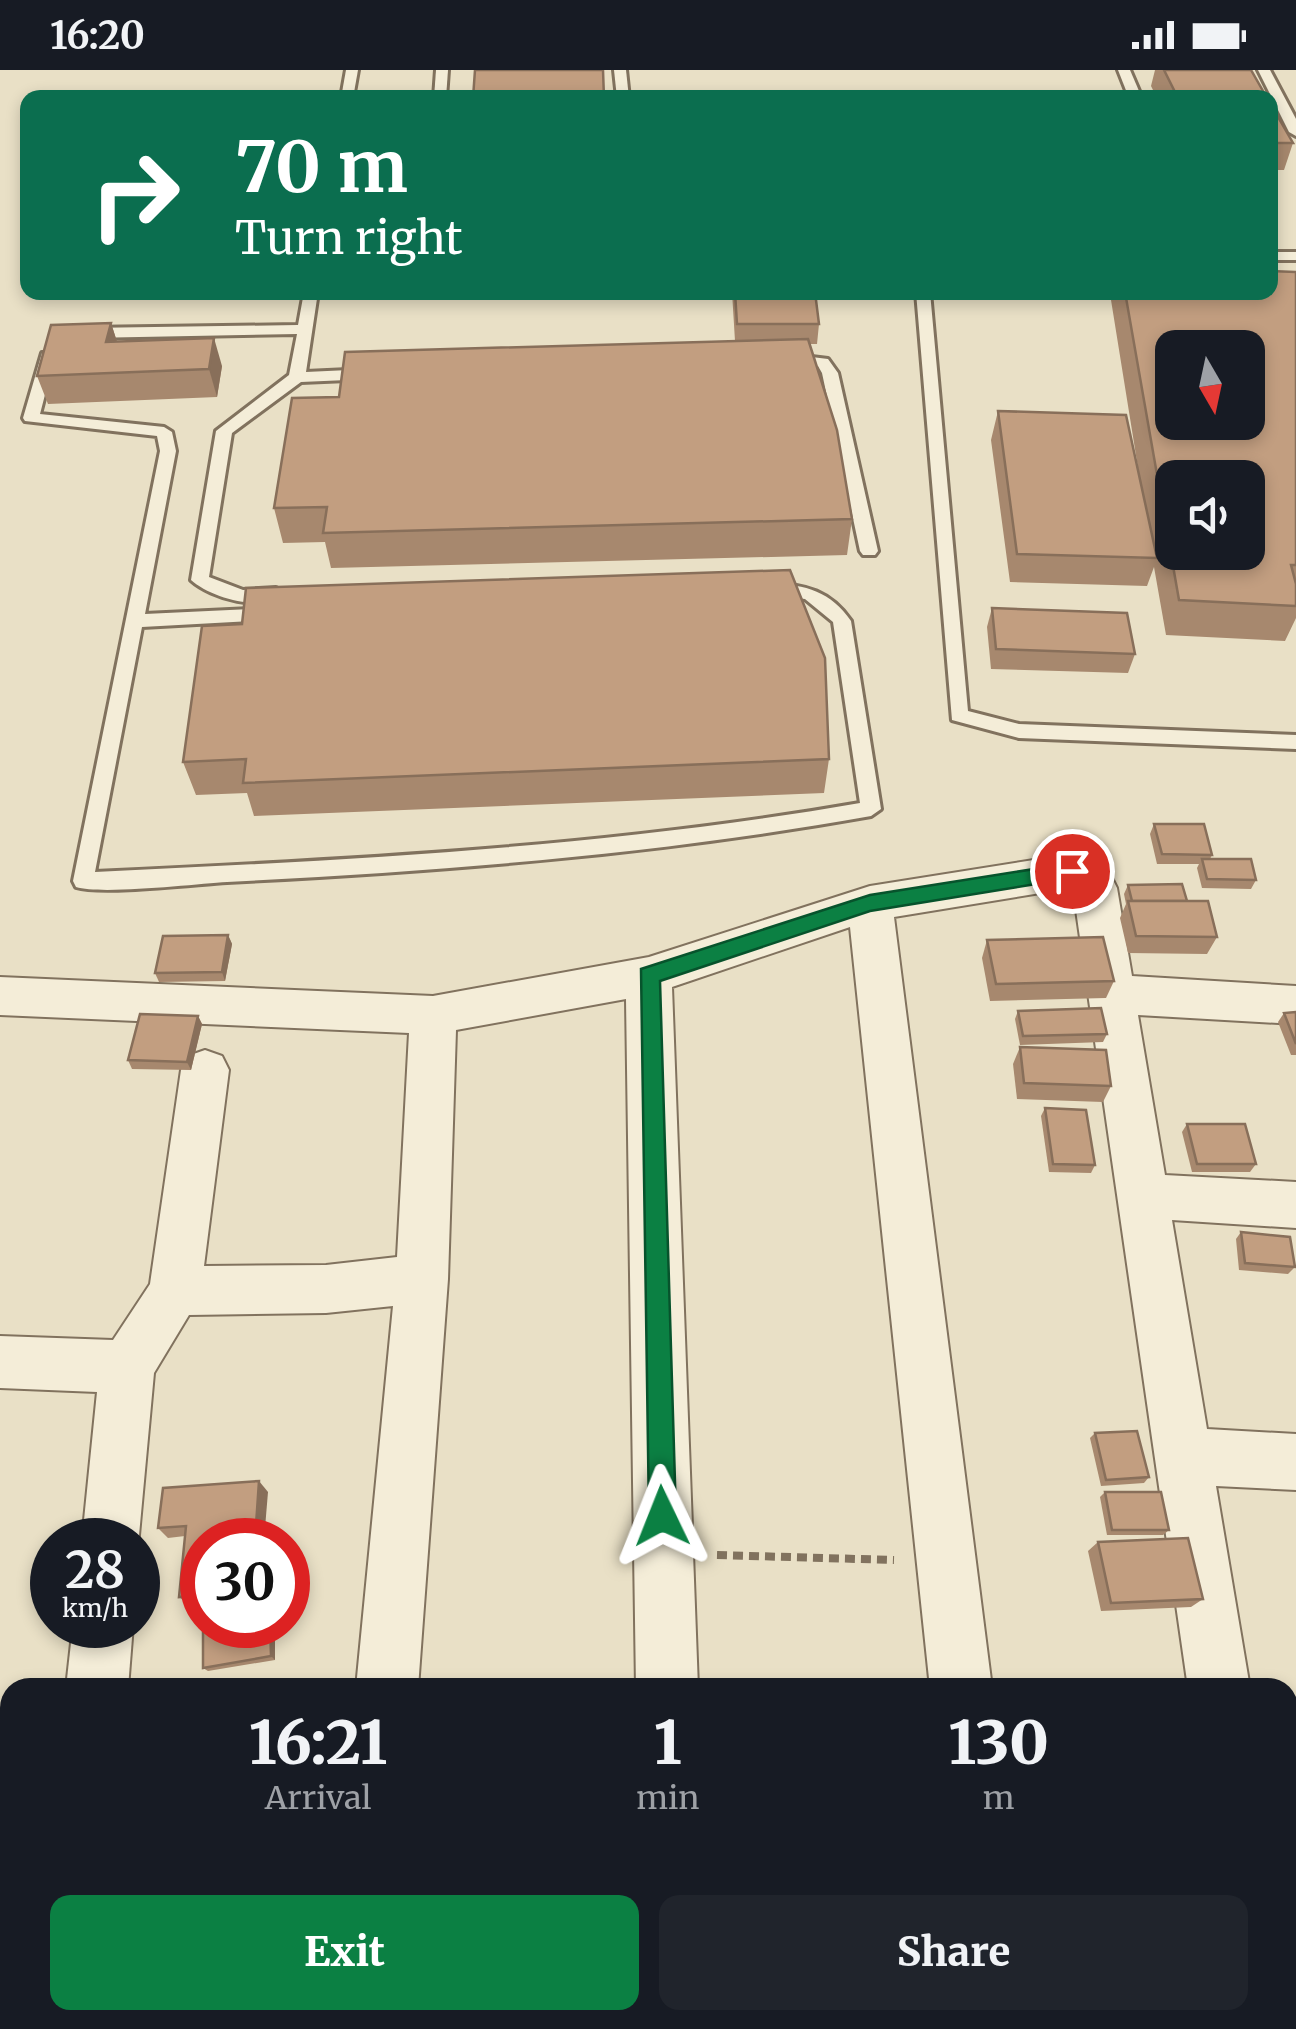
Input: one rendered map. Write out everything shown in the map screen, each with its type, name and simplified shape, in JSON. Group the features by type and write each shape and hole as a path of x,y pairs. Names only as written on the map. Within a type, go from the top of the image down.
{"street":[{"path":"0,996 433,1016 649,976 870,903 1072,871 1095,888 1218,1678"},
{"path":"870,903 960,1678"},
{"path":"649,976 666,1678"},
{"path":"1111,994 1296,1005"},
{"path":"389,1678 422,1279 433,1016"},
{"path":"112,1518 127,1367 174,1292 205,1070"},
{"path":"1142,1196 1296,1205"},
{"path":"174,1292 326,1289 422,1279"},
{"path":"0,1362 127,1367"},
{"path":"1182,1456 1296,1462"},
{"path":"98,1678 100,1648"}],"lane":[{"path":"1278,97 1296,132"},
{"path":"296,377 309,300"},
{"path":"925,300 959,715 1019,730 1296,742"},
{"path":"304,328 66,336 49,345 31,418 164,432 168,451 83,881 503,860 754,831 871,808 842,621 830,603 803,588 744,592"},
{"path":"759,360 822,362 830,373 869,551"},
{"path":"134,621 294,603 241,596 200,580 224,431 296,377 393,374"}],"path":[{"path":"664,1554 945,1561"}],"building":[{"path":"475,70 603,70 604,90 474,90"},
{"path":"1164,70 1251,70 1262,90 1174,90"},
{"path":"1278,117 1293,143 1278,143"},
{"path":"1278,271 1296,272 1296,565 1291,565 1296,606 1179,600 1174,570 1265,570 1265,460 1155,460 1155,463 1126,300 1278,300"},
{"path":"736,300 816,300 819,324 737,324"},
{"path":"111,323 106,342 214,338 209,369 37,376 51,325"},
{"path":"808,339 837,430 852,519 323,533 327,507 274,508 292,398 339,397 345,352"},
{"path":"998,411 1126,415 1155,558 1017,554"},
{"path":"790,570 825,658 829,759 243,783 246,759 183,762 202,626 242,624 246,588"},
{"path":"992,608 1127,613 1135,654 996,649"},
{"path":"1154,824 1204,824 1212,855 1162,854"},
{"path":"1202,859 1251,859 1256,880 1207,879"},
{"path":"1182,884 1187,901 1132,901 1128,885"},
{"path":"1128,901 1208,901 1217,937 1136,936"},
{"path":"228,935 222,972 155,973 163,936"},
{"path":"1103,937 1114,981 996,984 987,940"},
{"path":"1101,1008 1107,1034 1023,1036 1018,1011"},
{"path":"1296,1012 1296,1044 1284,1013"},
{"path":"140,1014 198,1016 187,1062 128,1060"},
{"path":"1020,1047 1106,1050 1111,1086 1024,1083"},
{"path":"1045,1108 1086,1110 1095,1165 1053,1164"},
{"path":"1187,1124 1245,1124 1256,1164 1197,1164"},
{"path":"1241,1232 1290,1237 1295,1267 1245,1263"},
{"path":"1137,1431 1149,1477 1106,1480 1095,1433"},
{"path":"259,1481 256,1518 180,1518 180,1526 160,1528 163,1488"},
{"path":"1105,1492 1161,1492 1169,1530 1112,1530"},
{"path":"1188,1538 1203,1599 1111,1603 1098,1542"},
{"path":"203,1648 271,1648 271,1656 203,1668"}],"route":[{"path":"662,1516 649,976 870,903 1072,871"}]}
